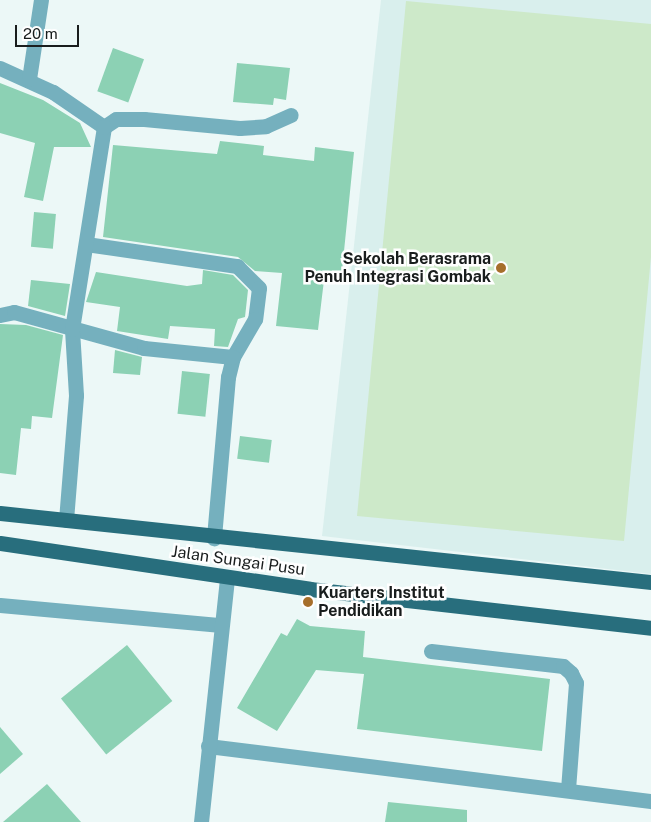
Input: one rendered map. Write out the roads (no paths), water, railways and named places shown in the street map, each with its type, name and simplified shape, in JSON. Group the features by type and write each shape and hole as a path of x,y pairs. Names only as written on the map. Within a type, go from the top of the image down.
{"main road":[{"name":"Jalan Sungai Pusu","path":"0,514 214,538 651,582"},
{"name":"Jalan Sungai Pusu","path":"0,544 227,577 651,628"}],"street":[{"path":"29,80 41,0"},
{"path":"0,68 29,80 104,127"},
{"path":"66,520 76,395 72,329 104,127 116,119 144,119 240,128 266,126 292,116"},
{"path":"86,244 191,256 237,266 252,277 259,288 254,319 233,357 214,538"},
{"path":"0,315 14,312 144,348 233,357"},
{"path":"201,822 227,577"},
{"path":"0,604 221,625"},
{"path":"431,651 562,666 571,673 576,683 568,790"},
{"path":"208,746 651,801"}],"place":[{"name":"Sekolah Berasrama Penuh Integrasi Gombak","path":"501,268"},
{"name":"Kuarters Institut Pendidikan","path":"308,602"}]}
